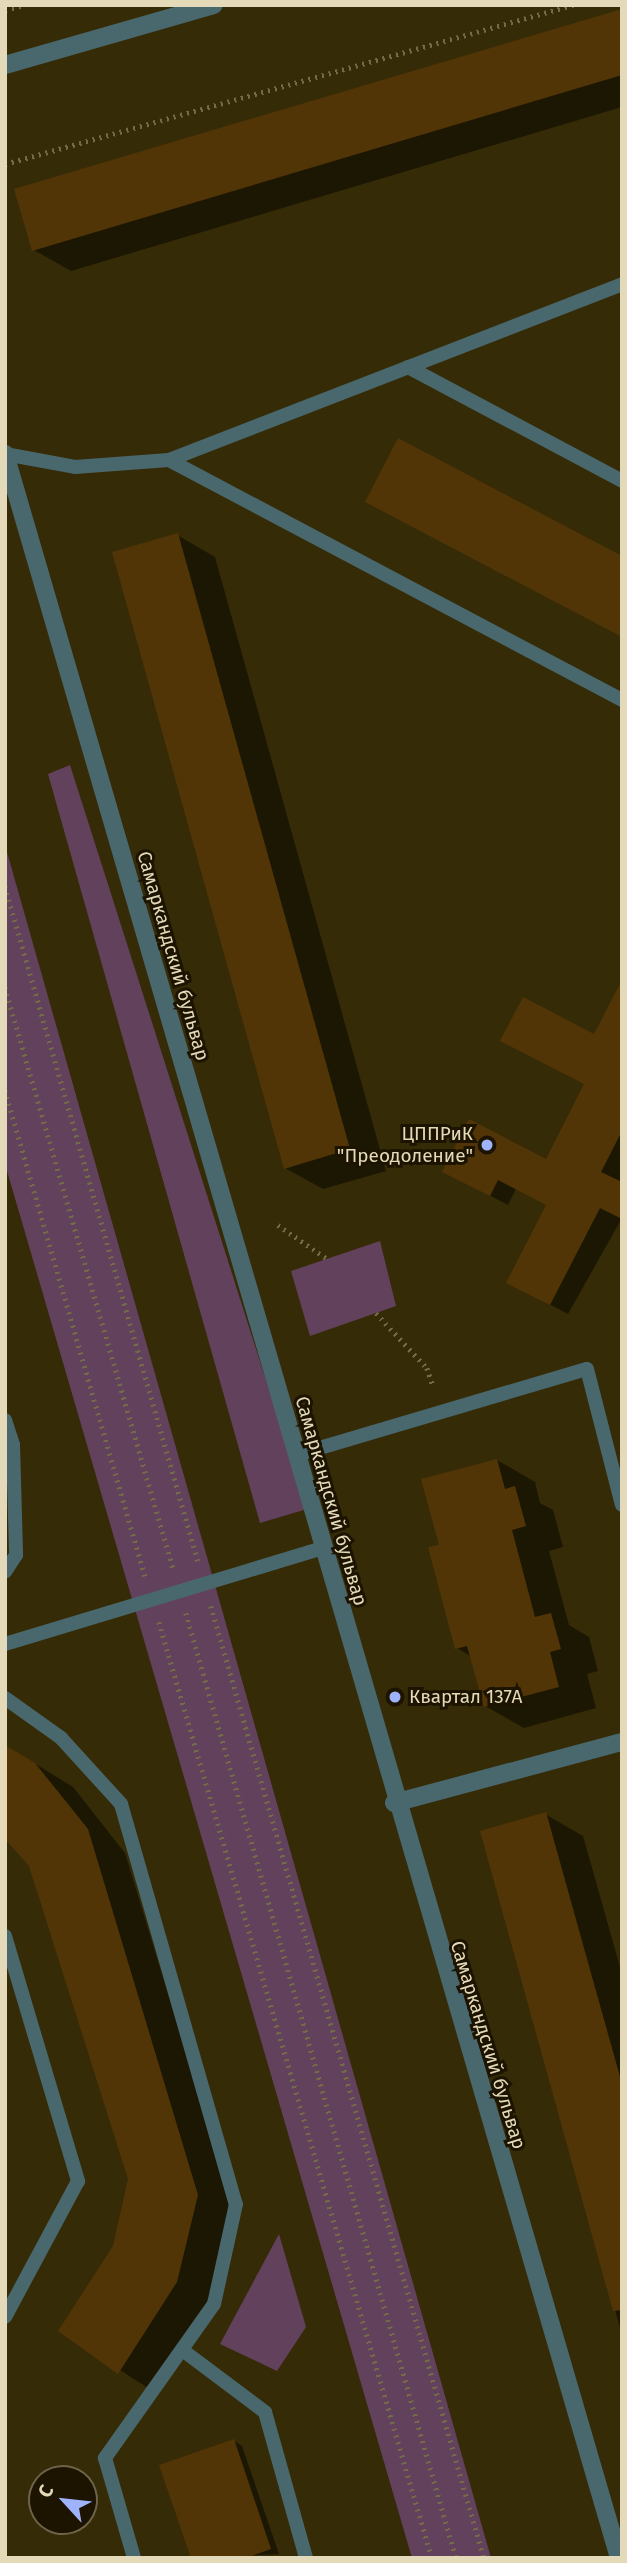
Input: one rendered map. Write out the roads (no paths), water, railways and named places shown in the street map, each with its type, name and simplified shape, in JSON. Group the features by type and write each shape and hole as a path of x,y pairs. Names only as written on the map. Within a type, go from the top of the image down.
{"street":[{"path":"5,65 214,5"},
{"name":"Самаркандский бульвар","path":"5,454 323,1548 394,1803 619,2558"},
{"path":"394,1803 622,1742"}],"lane":[{"path":"5,454 75,467 169,460 622,284"},
{"path":"408,367 622,481"},
{"path":"169,460 622,700"},
{"path":"296,1455 587,1369 622,1505"},
{"path":"5,1420 13,1445 16,1555 5,1572"},
{"path":"5,1644 181,1595 323,1548"},
{"path":"5,1698 61,1738 121,1804 236,2204 214,2304 185,2351 105,2458 134,2558"},
{"path":"5,1936 78,2181 5,2317"},
{"path":"185,2351 265,2412 306,2558"}],"place":[{"name":"ЦППРиК \"Преодоление\"","path":"487,1145"},
{"name":"Квартал 137А","path":"395,1697"}]}
